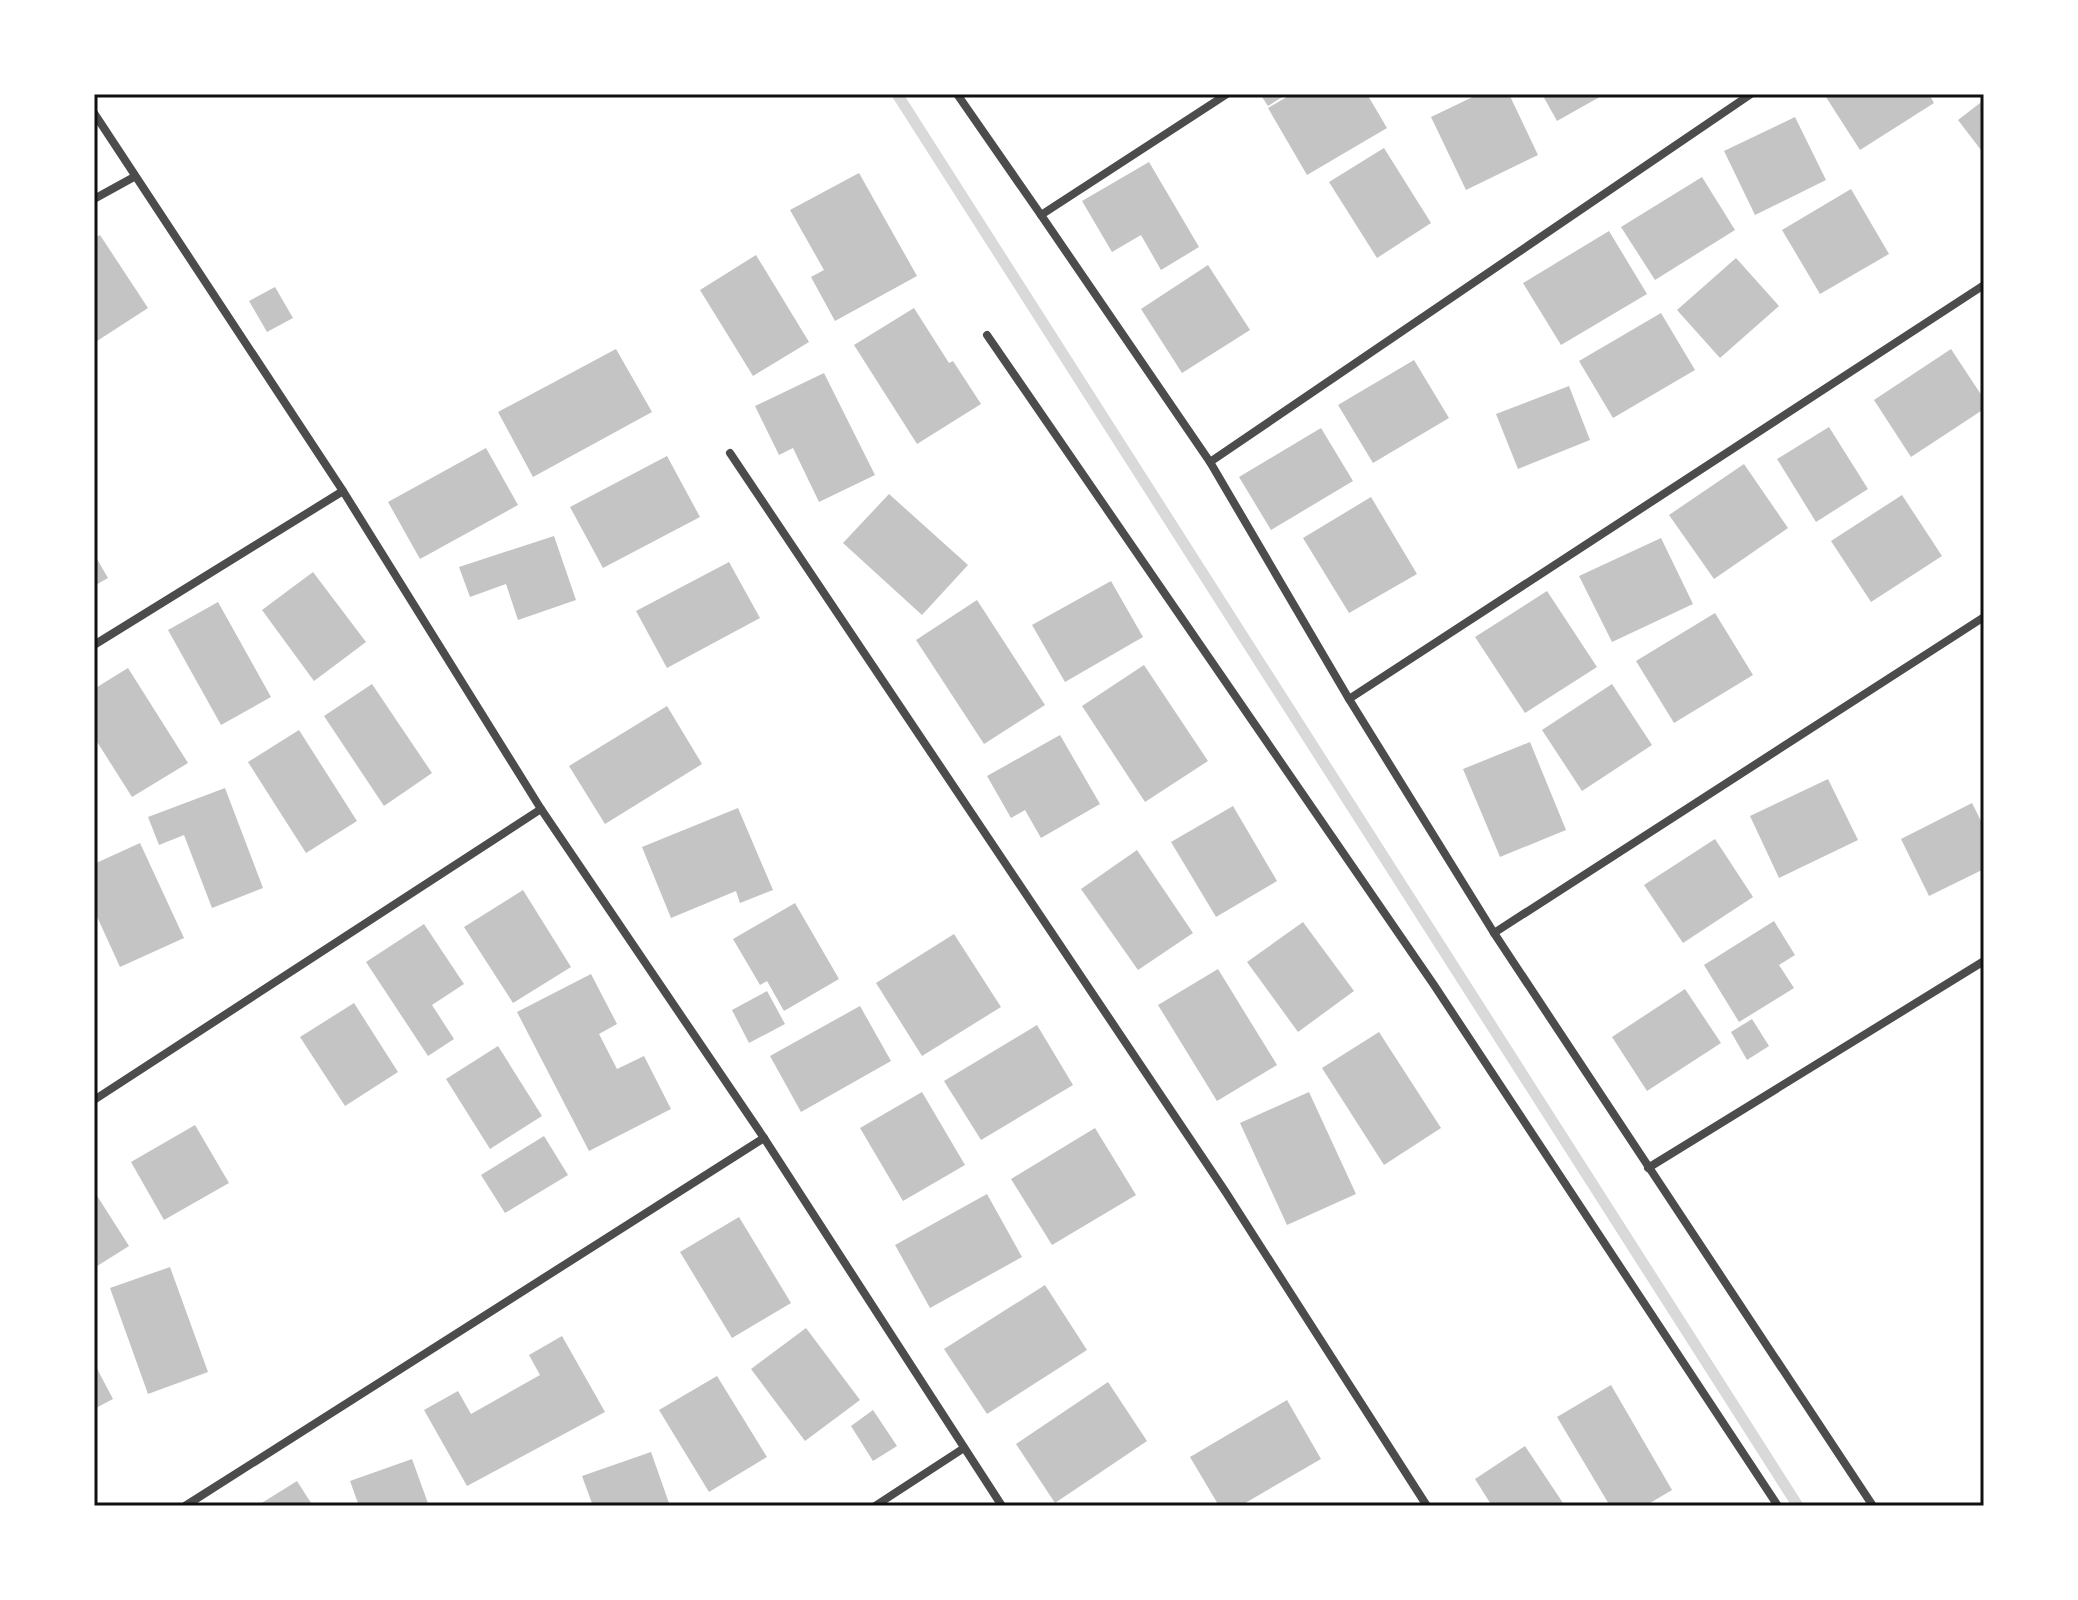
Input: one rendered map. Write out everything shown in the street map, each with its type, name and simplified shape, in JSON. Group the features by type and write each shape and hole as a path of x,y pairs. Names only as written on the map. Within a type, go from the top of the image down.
{"street":[{"path":"957,94 1210,462 1349,699 1494,933 1873,1506"},
{"path":"1041,215 1227,94"},
{"path":"1210,462 1751,94"},
{"path":"94,113 343,491 541,809 764,1138 1002,1506"},
{"path":"94,199 134,177"},
{"path":"1349,699 1984,285"},
{"path":"987,335 1434,985 1778,1506"},
{"path":"730,453 1225,1191 1427,1506"},
{"path":"94,645 343,491"},
{"path":"1494,933 1984,617"},
{"path":"94,1100 541,809"},
{"path":"1648,1168 1984,961"},
{"path":"185,1506 764,1138"},
{"path":"875,1506 964,1448"}],"building":[{"path":"1260,94 1287,94 1268,106"},
{"path":"1292,94 1367,94 1387,128 1307,175 1268,108"},
{"path":"1479,94 1509,94 1538,155 1466,190 1431,117"},
{"path":"1542,94 1605,94 1557,121"},
{"path":"1824,94 1929,94 1934,103 1860,150"},
{"path":"1984,100 1984,154 1958,120"},
{"path":"1795,117 1826,180 1755,215 1724,151"},
{"path":"1384,148 1431,223 1377,258 1329,182"},
{"path":"1149,162 1199,247 1161,270 1141,235 1112,252 1082,201"},
{"path":"859,173 917,276 835,321 811,277 824,270 790,210"},
{"path":"1702,177 1735,230 1655,280 1621,227"},
{"path":"1851,189 1889,254 1820,294 1782,230"},
{"path":"1609,231 1647,294 1561,345 1523,283"},
{"path":"100,235 148,308 94,343 94,238"},
{"path":"756,255 809,342 753,376 700,290"},
{"path":"1736,258 1779,306 1720,358 1677,310"},
{"path":"1208,265 1250,330 1182,373 1141,309"},
{"path":"275,287 293,318 267,332 249,301"},
{"path":"914,308 949,363 953,361 981,404 917,444 854,345"},
{"path":"1661,313 1695,370 1613,418 1579,361"},
{"path":"616,349 652,412 533,477 498,412"},
{"path":"1951,349 1984,399 1984,409 1911,457 1874,400"},
{"path":"1414,360 1449,418 1373,463 1338,405"},
{"path":"824,373 875,475 819,502 793,448 779,455 755,406"},
{"path":"1569,386 1590,440 1518,469 1496,414"},
{"path":"1829,427 1868,489 1816,522 1777,459"},
{"path":"1321,428 1353,481 1271,530 1239,477"},
{"path":"486,448 518,505 420,559 388,502"},
{"path":"667,456 700,517 603,568 570,507"},
{"path":"1744,464 1788,528 1714,579 1669,515"},
{"path":"889,494 968,565 922,615 843,543"},
{"path":"1902,495 1942,556 1871,602 1831,541"},
{"path":"1371,497 1417,574 1349,613 1303,538"},
{"path":"554,536 576,600 518,620 506,584 470,597 459,567"},
{"path":"1661,538 1693,604 1612,642 1579,576"},
{"path":"94,554 108,578 94,586"},
{"path":"729,562 760,618 667,668 636,611"},
{"path":"313,572 366,642 314,681 262,610"},
{"path":"1111,581 1143,637 1065,682 1032,625"},
{"path":"1547,591 1597,667 1525,713 1475,637"},
{"path":"977,600 1045,705 984,744 916,640"},
{"path":"218,602 271,697 221,725 168,630"},
{"path":"1715,613 1753,675 1674,723 1636,661"},
{"path":"1144,665 1208,761 1145,802 1082,706"},
{"path":"128,668 188,763 132,797 94,737 94,689"},
{"path":"372,684 432,773 384,806 324,716"},
{"path":"1612,684 1652,745 1582,791 1542,730"},
{"path":"667,706 702,764 605,824 569,766"},
{"path":"299,730 357,821 306,853 248,762"},
{"path":"1060,735 1100,804 1041,838 1025,810 1011,818 987,776"},
{"path":"1530,742 1566,830 1500,857 1463,769"},
{"path":"1828,779 1858,840 1779,878 1750,816"},
{"path":"225,788 263,888 212,908 184,835 159,845 148,817"},
{"path":"1972,803 1984,827 1984,869 1929,896 1901,839"},
{"path":"1233,806 1277,881 1216,917 1171,842"},
{"path":"738,808 773,890 740,903 736,891 671,918 642,847"},
{"path":"1715,839 1753,897 1683,943 1644,885"},
{"path":"140,843 184,938 120,967 94,910 94,864"},
{"path":"1137,850 1193,933 1138,970 1081,889"},
{"path":"523,890 571,967 513,1003 464,927"},
{"path":"795,903 839,979 784,1011 767,981 760,985 733,939"},
{"path":"1774,921 1795,955 1779,965 1794,988 1739,1022 1704,965"},
{"path":"1303,922 1354,991 1298,1032 1247,962"},
{"path":"424,924 464,984 432,1005 454,1039 428,1056 366,962"},
{"path":"954,934 1001,1007 922,1056 876,983"},
{"path":"1218,969 1277,1065 1217,1101 1158,1005"},
{"path":"591,974 617,1024 599,1034 617,1069 644,1056 671,1109 589,1151 517,1012"},
{"path":"1685,989 1721,1043 1647,1091 1612,1037"},
{"path":"767,991 785,1024 749,1043 732,1010"},
{"path":"354,1003 398,1072 345,1106 300,1037"},
{"path":"860,1006 891,1061 801,1112 770,1056"},
{"path":"1752,1019 1769,1046 1747,1060 1731,1032"},
{"path":"1037,1025 1073,1085 981,1140 944,1081"},
{"path":"1379,1032 1441,1128 1384,1165 1322,1068"},
{"path":"498,1046 542,1116 490,1149 446,1079"},
{"path":"922,1092 965,1165 903,1201 860,1128"},
{"path":"1309,1092 1356,1194 1287,1225 1240,1123"},
{"path":"195,1125 229,1183 164,1220 131,1162"},
{"path":"1095,1128 1136,1195 1052,1245 1011,1179"},
{"path":"544,1136 568,1175 505,1213 481,1175"},
{"path":"94,1191 129,1246 94,1268"},
{"path":"987,1194 1022,1257 930,1308 895,1245"},
{"path":"739,1217 791,1303 732,1338 680,1252"},
{"path":"170,1267 208,1372 148,1394 110,1288"},
{"path":"1045,1285 1087,1350 987,1414 944,1349"},
{"path":"806,1328 860,1400 805,1441 751,1369"},
{"path":"562,1336 605,1412 467,1486 424,1410 458,1391 471,1414 540,1375 529,1355"},
{"path":"94,1363 113,1399 94,1409"},
{"path":"717,1376 767,1457 709,1492 659,1410"},
{"path":"1108,1382 1147,1441 1055,1503 1016,1444"},
{"path":"1611,1385 1672,1490 1645,1506 1610,1506 1557,1417"},
{"path":"1287,1400 1321,1459 1240,1506 1219,1506 1190,1457"},
{"path":"873,1410 897,1446 873,1461 851,1426"},
{"path":"1525,1446 1565,1506 1492,1506 1475,1479"},
{"path":"651,1452 670,1506 593,1506 582,1476"},
{"path":"412,1459 429,1506 359,1506 350,1481"},
{"path":"297,1481 313,1506 257,1506"}],"waterway":[{"path":"897,94 1798,1506"}]}
